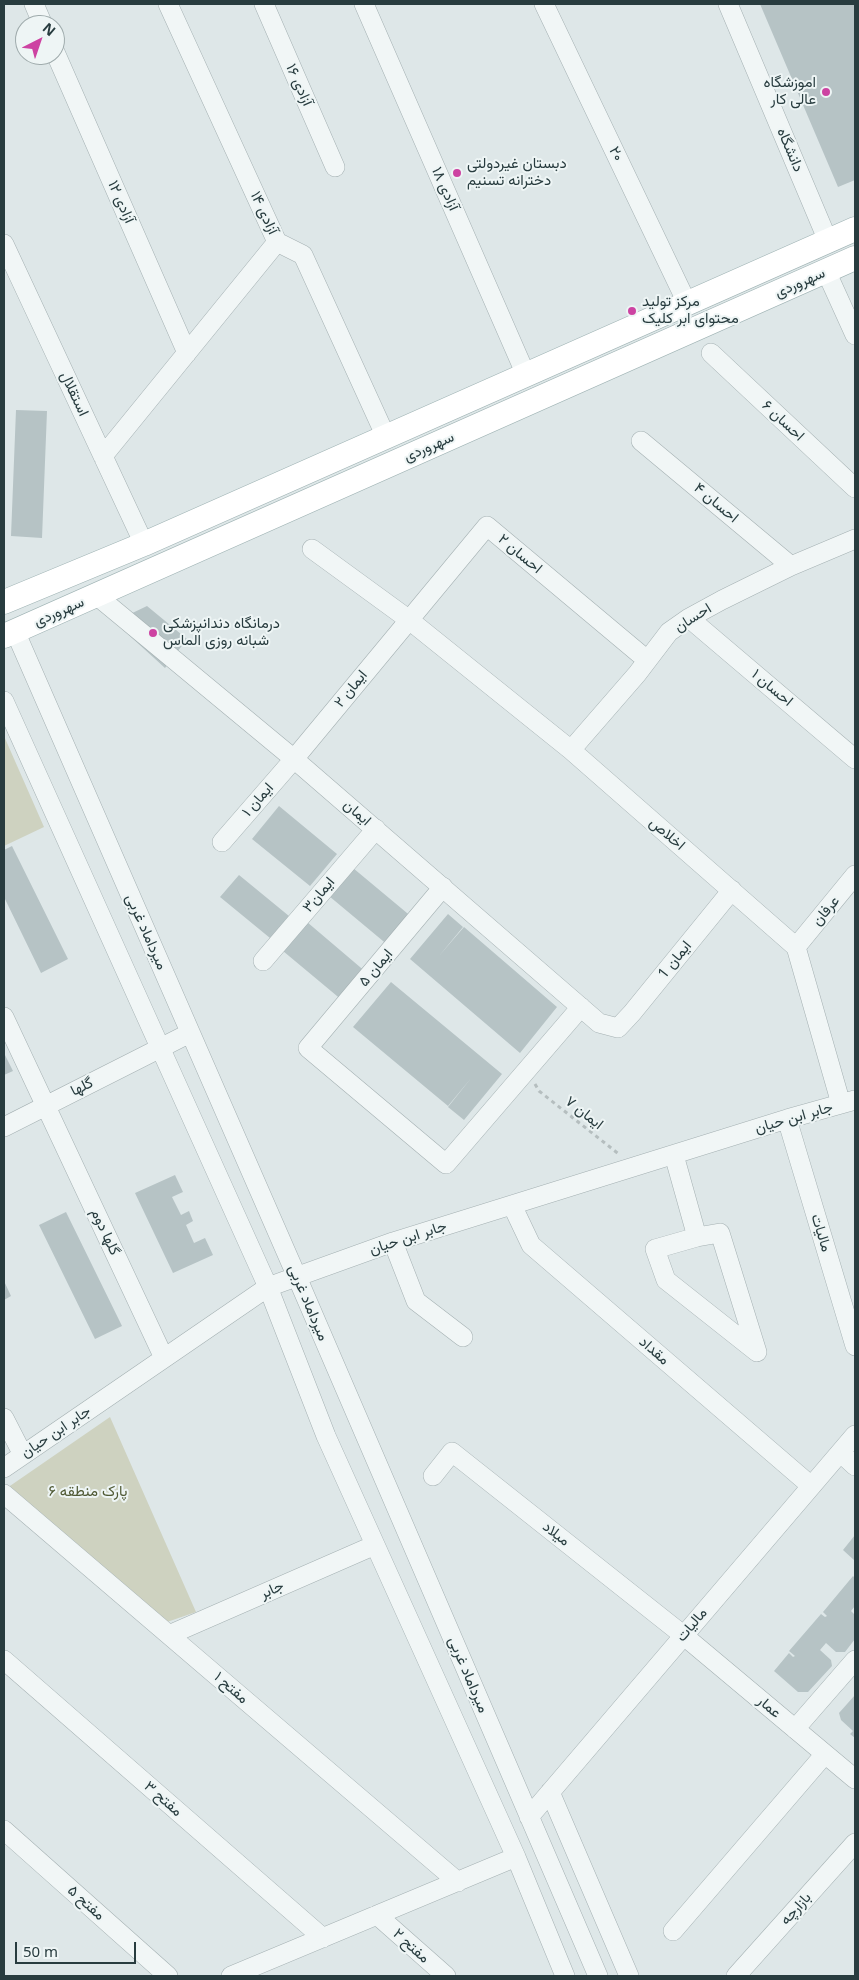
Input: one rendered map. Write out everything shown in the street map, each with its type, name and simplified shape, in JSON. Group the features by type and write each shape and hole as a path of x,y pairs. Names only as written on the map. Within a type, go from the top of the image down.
{"main road":[{"name":"سهروردی","path":"4,602 144,544 855,229"},
{"name":"سهروردی","path":"10,634 855,258"}],"street":[{"name":"آزادی ۱۴","path":"168,4 277,242 303,255 386,437"},
{"name":"آزادی ۱۶","path":"264,4 335,166"},
{"name":"آزادی ۱۸","path":"364,4 526,374"},
{"name":"۲۰","path":"544,4 687,303"},
{"name":"دانشگاه","path":"728,4 828,241"},
{"name":"آزادی ۱۲","path":"61,65 187,353"},
{"path":"103,456 277,242"},
{"name":"استقلال","path":"4,244 11,278 103,456 144,544"},
{"path":"826,271 855,335"},
{"name":"احسان ۶","path":"711,353 855,488"},
{"name":"احسان ۴","path":"641,441 791,566"},
{"name":"احسان ۲","path":"408,620 487,526 648,660"},
{"name":"احسان","path":"571,750 648,660 669,632 688,618 791,566 855,539"},
{"name":"اخلاص","path":"312,549 408,620 571,750 796,947"},
{"name":"ایمان","path":"96,595 294,759 600,1023 618,1028"},
{"name":"احسان ۱","path":"688,618 855,759"},
{"name":"ایمان ۲","path":"294,759 408,620"},
{"name":"میرداماد غربی","path":"10,634 190,1032 598,1976"},
{"name":"میرداماد غربی","path":"4,701 268,1287 326,1436 516,1857 565,1976"},
{"name":"ایمان ۱","path":"222,842 294,759"},
{"name":"ایمان۳","path":"263,961 376,829"},
{"name":"عرفان","path":"796,947 855,875"},
{"name":"ایمان ۵","path":"443,887 308,1048 446,1164 528,1070"},
{"name":"ایمان 1","path":"618,1028 732,890"},
{"path":"796,947 848,1102"},
{"path":"528,1070 581,1007"},
{"name":"گلها دوم","path":"4,1017 164,1358"},
{"name":"گلها","path":"4,1127 190,1032"},
{"name":"جابر ابن حیان","path":"4,1468 268,1287 393,1242 848,1102"},
{"name":"مالیات","path":"788,1119 855,1346"},
{"path":"674,1155 697,1237"},
{"name":"مقداد","path":"512,1205 531,1245 810,1486"},
{"path":"720,1234 757,1352 666,1280 655,1249 697,1237 720,1234"},
{"path":"393,1242 416,1301 463,1337"},
{"path":"4,1418 22,1455"},
{"name":"مالیات","path":"529,1817 810,1486 841,1454 855,1434"},
{"name":"میلاد","path":"433,1476 452,1452 683,1635"},
{"path":"841,1454 855,1466"},
{"name":"مفتح ۱","path":"4,1494 458,1882"},
{"name":"جابر","path":"169,1635 375,1545"},
{"name":"عمار","path":"683,1635 855,1779"},
{"name":"مفتح ۳","path":"4,1660 323,1938"},
{"path":"795,1729 855,1660"},
{"path":"673,1931 825,1754"},
{"path":"550,1792 629,1976"},
{"name":"مفتح ۵","path":"4,1830 168,1976"},
{"name":"بازارچه","path":"736,1976 855,1842"},
{"path":"231,1976 516,1857"},
{"name":"مفتح ۲","path":"377,1915 446,1976"}],"path":[{"name":"ایمان ۷","path":"528,1070 538,1091 635,1167"}],"green space":[{"path":"4,736 44,827 4,846"},
{"name":"پارک منطقه ۶","path":"110,1417 196,1612 167,1622 7,1488"}],"building":[{"name":"اموزشگاه عالی کار","path":"760,4 855,4 855,180 838,187"},
{"path":"16,410 47,411 42,538 11,536"},
{"name":"درمانگاه دندان‍‍پزشکی شبانه روزی الماس","path":"147,606 187,639 165,668 120,627 122,618"},
{"path":"279,806 337,854 310,886 252,839"},
{"path":"12,846 68,959 41,973 4,897 4,850"},
{"path":"353,868 413,918 389,946 329,896"},
{"path":"239,875 289,916 270,938 220,897"},
{"path":"448,914 463,927 439,956 464,927 557,1007 520,1053 410,959"},
{"path":"307,922 367,973 343,1001 283,951"},
{"path":"391,982 502,1074 464,1120 448,1107 472,1077 448,1106 353,1027"},
{"path":"4,1053 13,1071 4,1075"},
{"path":"175,1175 183,1192 172,1197 181,1215 189,1211 193,1221 186,1225 194,1243 205,1238 213,1255 173,1273 135,1193"},
{"path":"66,1212 122,1326 95,1339 39,1225"},
{"path":"4,1281 11,1296 4,1300"},
{"path":"855,1535 855,1561 843,1550"},
{"path":"853,1576 855,1578 855,1606 851,1611 855,1615 855,1639 845,1652 836,1652 826,1643 820,1650 831,1660 832,1666 808,1692 798,1692 774,1671 789,1653 793,1657 795,1656 789,1651 821,1614 825,1617 827,1616 823,1612"},
{"path":"855,1695 855,1738 850,1734 853,1731 841,1720 839,1713"}],"place":[{"name":"اموزشگاه عالی کار","path":"826,92"},
{"name":"دبستان غیردولتی دخترانه تسنیم","path":"457,173"},
{"name":"مرکز تولید محتوای ابر کلیک","path":"632,311"},
{"name":"درمانگاه دندان‍‍پزشکی شبانه روزی الماس","path":"153,633"}]}
